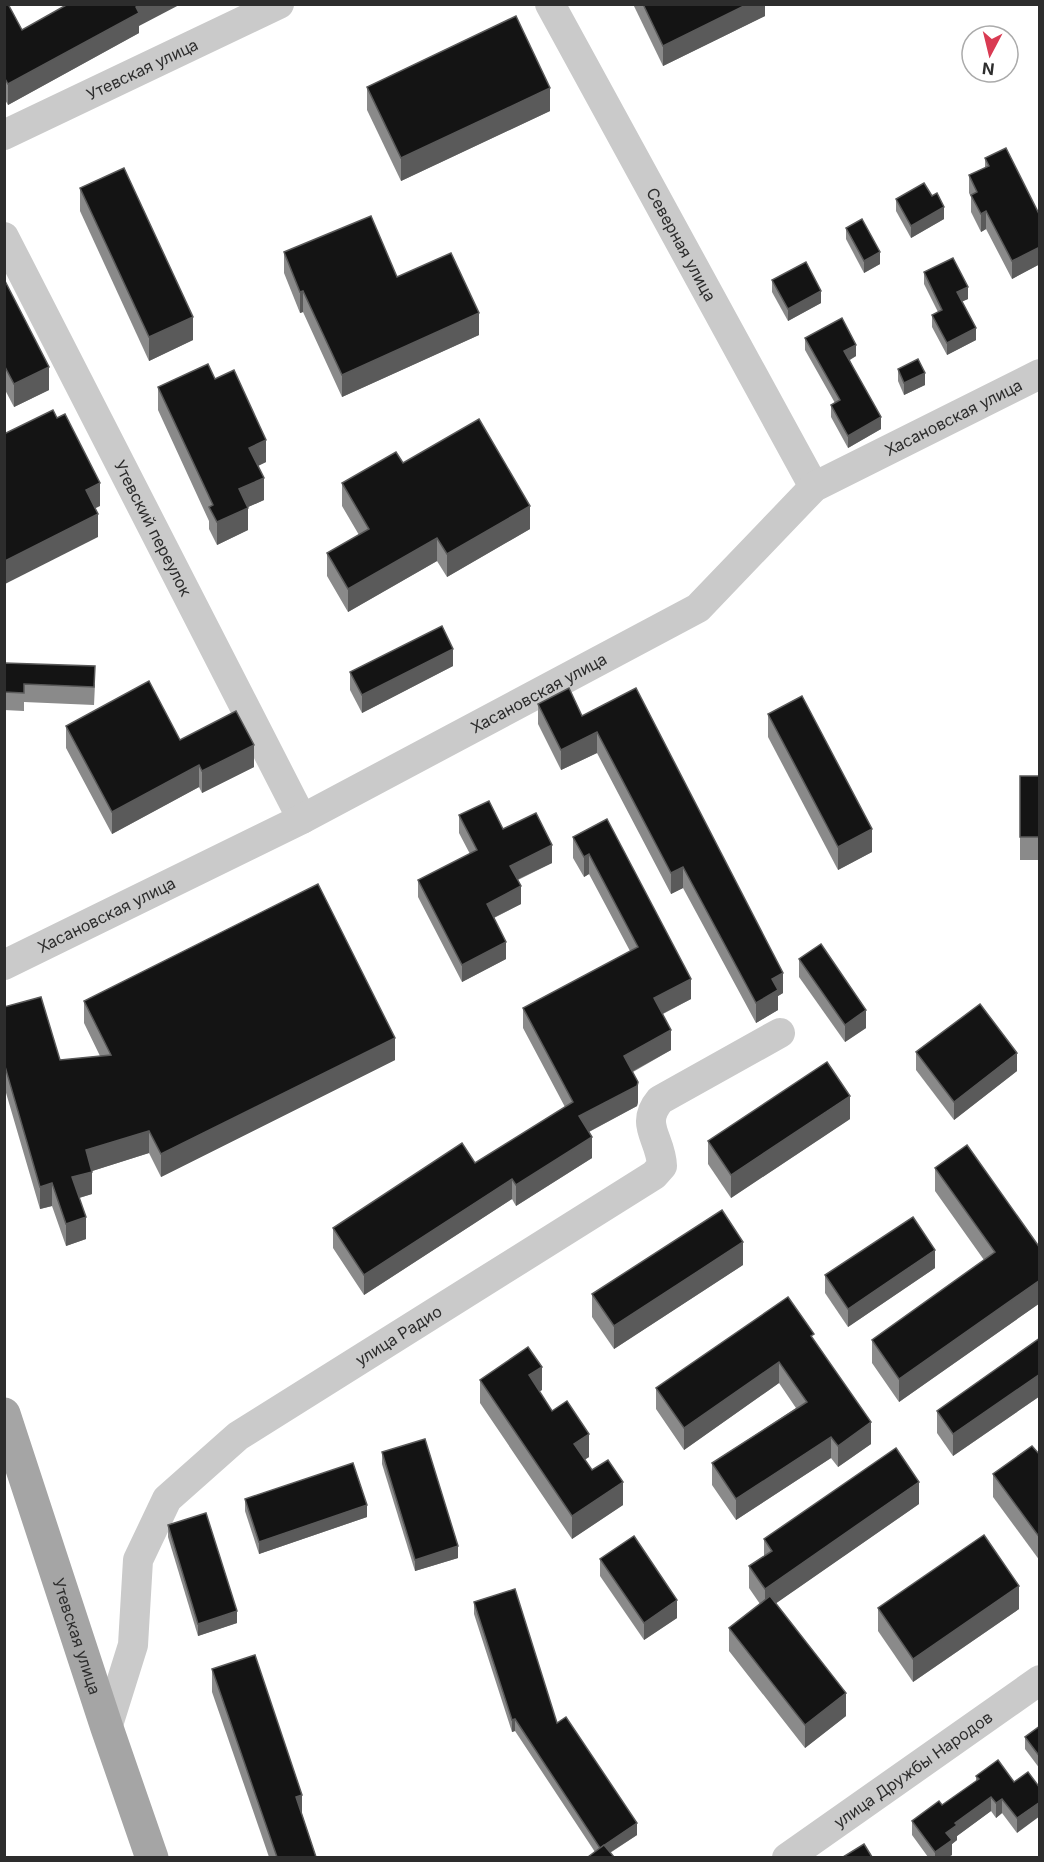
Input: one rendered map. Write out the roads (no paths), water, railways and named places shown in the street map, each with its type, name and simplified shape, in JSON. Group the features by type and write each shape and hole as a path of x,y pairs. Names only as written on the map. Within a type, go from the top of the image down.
{"main road":[{"name":"Утевская улица","path":"4,1413 106,1728 152,1857"}],"street":[{"name":"Утевская улица","path":"4,135 279,4"},
{"name":"Северная улица","path":"550,4 814,487"},
{"name":"Утевский переулок","path":"4,237 302,819"},
{"name":"Хасановская улица","path":"4,965 302,819 698,608 814,487 1040,374"},
{"name":"улица Радио","path":"106,1728 133,1645 138,1560 167,1499 238,1436 654,1175 662,1166 661,1154 650,1125 651,1111 660,1100 780,1033"},
{"name":"улица Дружбы Народов","path":"788,1857 1040,1680"}]}
